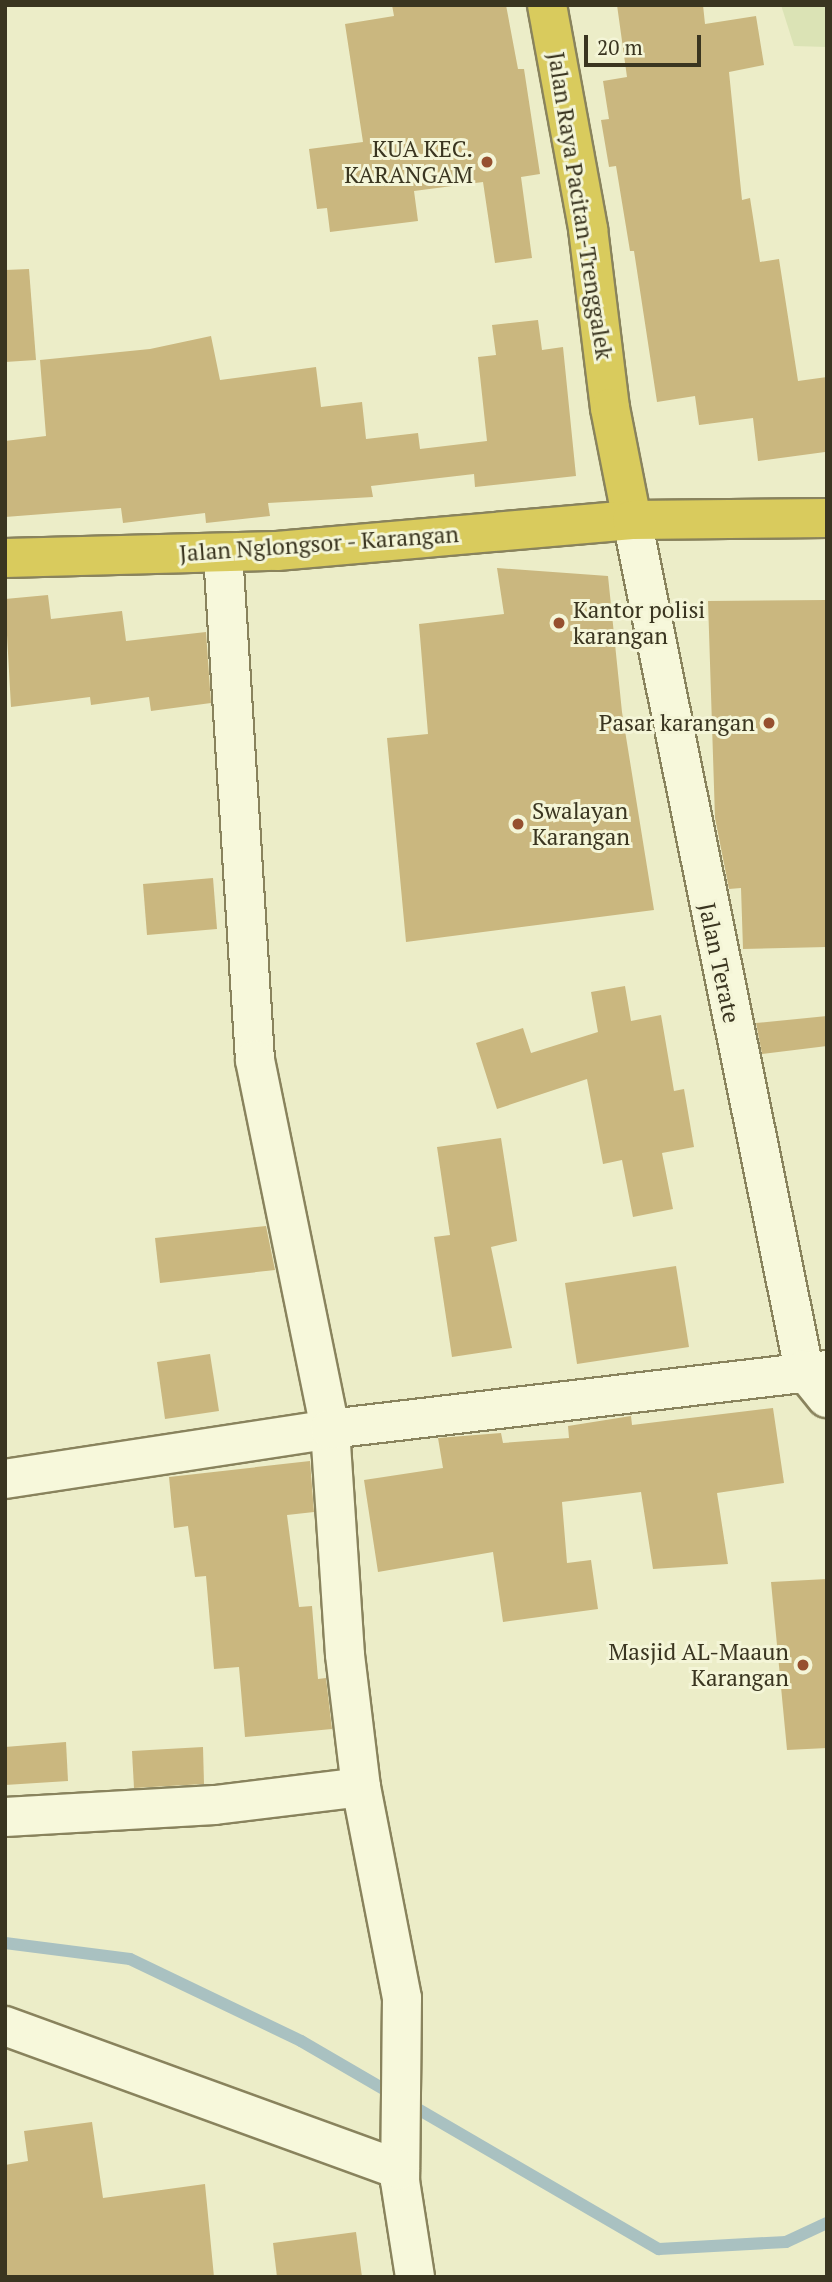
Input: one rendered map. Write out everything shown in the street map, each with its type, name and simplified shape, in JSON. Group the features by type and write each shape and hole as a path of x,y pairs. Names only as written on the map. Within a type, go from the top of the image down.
{"highway":[{"name":"Jalan Raya Pacitan-Trenggalek","path":"547,5 588,229 610,408 632,520"},
{"name":"Jalan Nglongsor - Karangan","path":"5,558 223,553 632,520 827,518"}],"street":[{"name":"Jalan Terate","path":"632,520 819,1380"},
{"path":"223,553 254,1060 330,1429 345,1655 361,1787 403,2011 402,2161 415,2277"},
{"path":"5,1479 330,1429 819,1380"},
{"path":"5,1817 215,1805 361,1787"},
{"path":"5,2026 402,2161"}],"green space":[{"path":"781,5 827,5 827,47 794,46"}],"building":[{"path":"392,5 506,5 518,69 524,69 540,174 521,177 532,258 495,263 483,182 414,191 418,221 330,232 327,208 317,209 309,149 363,142 345,24 394,16"},
{"path":"617,5 703,5 705,24 756,16 764,65 729,72 742,200 750,198 760,262 779,259 798,381 827,377 825,452 758,461 753,418 699,425 695,396 657,402 634,251 630,251 616,166 609,167 601,120 609,119 603,81 627,77"},
{"path":"29,269 36,360 5,362 5,270"},
{"path":"538,320 542,350 563,347 576,476 475,487 474,474 371,486 373,497 268,503 270,516 206,523 205,513 123,523 121,508 5,517 5,441 46,436 40,360 150,349 211,336 220,380 316,367 321,407 362,402 366,439 418,433 420,449 487,441 478,357 496,355 492,325"},
{"name":"Swalayan Karangan","path":"497,568 608,576 622,712 654,910 406,942 387,738 428,734 419,624 504,614"},
{"path":"48,595 51,619 122,611 126,641 206,632 211,703 151,711 149,697 91,705 90,697 11,707 5,599"},
{"name":"Pasar karangan","path":"827,600 827,947 743,949 741,888 729,889 715,818 708,601"},
{"path":"213,878 217,929 147,935 143,884"},
{"path":"625,986 631,1021 661,1015 674,1091 684,1089 694,1147 662,1153 673,1209 633,1217 622,1160 603,1164 587,1079 497,1109 476,1043 523,1028 531,1053 598,1032 591,992"},
{"path":"827,1016 827,1046 762,1054 756,1023"},
{"path":"501,1138 517,1241 491,1247 512,1348 452,1357 434,1237 450,1235 437,1147"},
{"path":"266,1226 275,1270 160,1283 155,1238"},
{"path":"676,1266 689,1347 577,1364 565,1283"},
{"path":"210,1354 219,1411 165,1419 157,1362"},
{"path":"773,1408 784,1483 717,1493 728,1564 653,1569 641,1492 562,1502 567,1563 591,1560 598,1609 503,1622 493,1552 378,1572 364,1480 443,1468 438,1438 501,1433 503,1443 569,1438 568,1426 631,1416 632,1425"},
{"path":"310,1461 314,1512 287,1515 299,1607 312,1606 318,1679 326,1678 332,1729 245,1737 239,1667 214,1669 206,1576 195,1577 188,1526 174,1528 169,1477"},
{"name":"Masjid AL-Maaun Karangan","path":"827,1579 827,1748 787,1750 771,1582"},
{"path":"66,1742 68,1781 5,1785 5,1747"},
{"path":"203,1747 204,1784 134,1788 132,1751"},
{"path":"92,2122 103,2198 205,2184 214,2277 5,2277 5,2165 28,2161 24,2131"},
{"path":"356,2232 362,2277 277,2277 273,2243"}],"waterway":[{"path":"5,1943 130,1959 301,2041 659,2249 786,2242 827,2223"}],"place":[{"name":"KUA KEC. KARANGAM","path":"487,162"},
{"name":"Kantor polisi karangan","path":"559,623"},
{"name":"Pasar karangan","path":"769,723"},
{"name":"Swalayan Karangan","path":"518,824"},
{"name":"Masjid AL-Maaun Karangan","path":"803,1665"}]}
